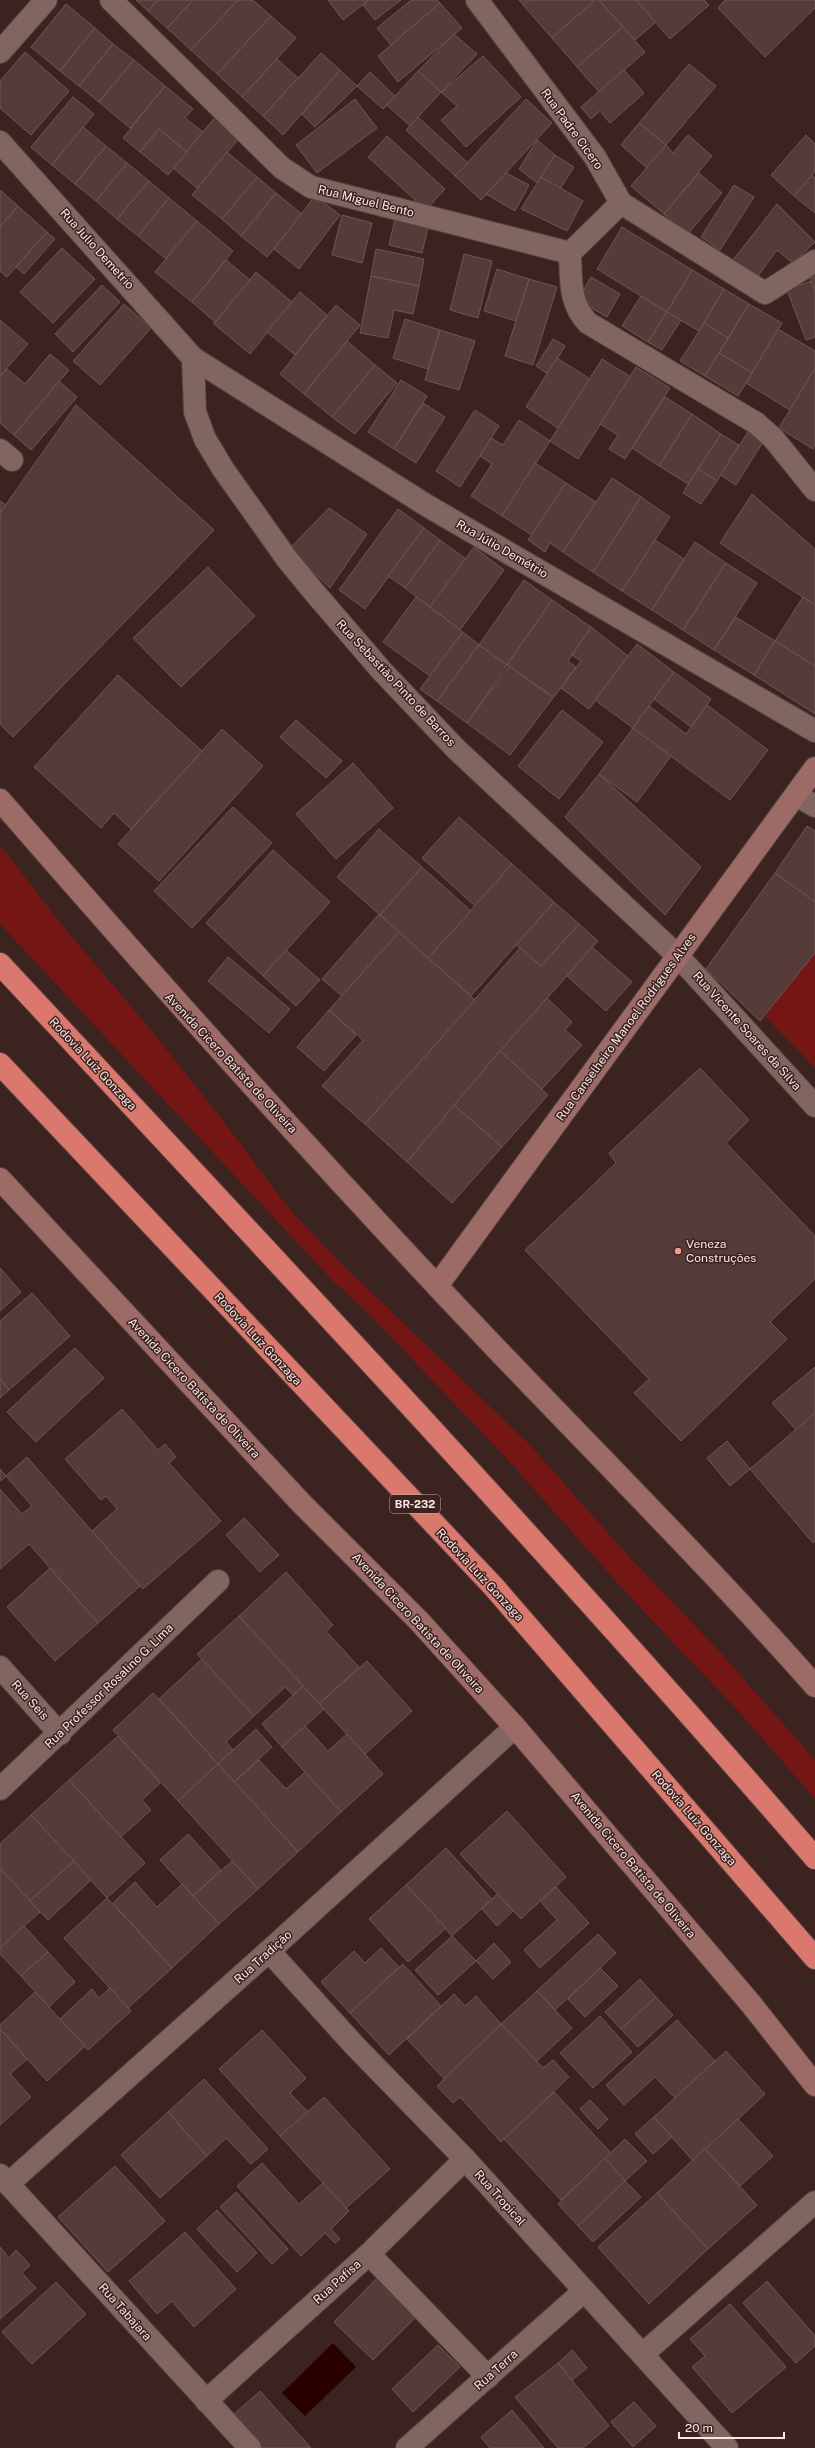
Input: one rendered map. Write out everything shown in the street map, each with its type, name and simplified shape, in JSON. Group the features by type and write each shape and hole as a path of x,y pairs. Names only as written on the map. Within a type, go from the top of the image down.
{"highway":[{"name":"Rodovia Luiz Gonzaga","path":"0,964 529,1536 706,1731 815,1858"},
{"name":"Rodovia Luiz Gonzaga","path":"0,1064 493,1586 815,1958"}],"main road":[{"name":"Rua Canselheiro Manoel Rodrigues Alves","path":"437,1286 815,768"},
{"name":"Avenida Cicero Batista de Oliveira","path":"0,800 177,1004 437,1286 747,1610 815,1686"},
{"name":"Avenida Cicero Batista de Oliveira","path":"0,1179 302,1504 419,1621 515,1727 750,2004 815,2085"}],"street":[{"path":"0,52 46,0"},
{"name":"Rua Miguel Bento","path":"111,0 282,168 311,187 570,253"},
{"name":"Rua Padre Cicero","path":"477,0 595,157 621,203"},
{"name":"Rua Julio Demetrio","path":"0,142 193,358"},
{"path":"815,261 765,293 621,203 570,253 573,302 578,312 588,323 756,423 773,438 815,490"},
{"name":"Rua Júlio Demétrio","path":"193,358 426,505 815,731"},
{"name":"Rua Sebastião Pinto de Barros","path":"193,358 195,412 205,439 223,469 286,560 381,670 456,749 678,956"},
{"path":"796,795 815,806"},
{"name":"Rua Vicente Soares da Silva","path":"678,956 815,1106"},
{"name":"Rua Professor Rosalino G. Lima","path":"0,1789 60,1734 218,1581"},
{"name":"Rua Seis","path":"0,1667 60,1734"},
{"name":"Rua Tradição","path":"4,2180 269,1951 515,1727"},
{"name":"Rua Tropical","path":"269,1951 355,2046 465,2159 727,2448"},
{"name":"Rua Pafisa","path":"206,2401 369,2254 465,2159"},
{"name":"Rua Tabajara","path":"4,2180 250,2448"},
{"path":"643,2354 815,2202"},
{"path":"369,2254 488,2377"},
{"name":"Rua Terra","path":"407,2448 584,2292"}],"shaded area":[{"path":"0,845 62,925 146,1024 221,1118 290,1210 345,1267 528,1443 633,1561 721,1653 815,1760 815,1799 743,1716 632,1599 507,1459 372,1317 332,1280 0,924"},
{"path":"815,953 815,1068 765,1016"},
{"path":"333,2343 356,2367 305,2416 282,2393"}],"building":[{"path":"136,0 158,0 148,11"},
{"path":"158,0 193,0 167,28 148,11"},
{"path":"193,0 238,0 191,50 167,28"},
{"path":"238,0 253,0 271,16 217,74 191,50"},
{"path":"328,0 369,0 343,20"},
{"path":"369,0 401,0 375,20 363,5"},
{"path":"411,0 437,0 440,3 391,45 377,28"},
{"path":"519,0 530,0 523,5"},
{"path":"530,0 595,0 552,38 523,5"},
{"path":"595,0 599,0 623,27 577,67 552,38"},
{"path":"599,0 636,0 656,22 635,40"},
{"path":"636,0 704,0 709,5 670,39"},
{"path":"725,0 815,0 815,8 765,57 718,8"},
{"path":"440,3 462,28 398,82 378,56"},
{"path":"66,4 95,28 60,71 31,47"},
{"path":"271,16 296,38 242,97 217,74"},
{"path":"623,27 645,52 599,92 577,67"},
{"path":"95,28 113,44 79,86 60,71"},
{"path":"454,34 477,54 441,92 418,71"},
{"path":"113,44 134,60 99,102 79,86"},
{"path":"25,52 69,91 31,135 0,108 0,81"},
{"path":"321,53 340,70 283,135 263,116"},
{"path":"483,56 521,97 466,147 441,120 457,106 441,92"},
{"path":"277,59 298,78 263,116 242,97"},
{"path":"134,60 165,86 130,128 99,102"},
{"path":"689,64 716,86 666,145 639,123"},
{"path":"340,70 357,86 315,127 302,114"},
{"path":"624,70 644,93 610,123 600,111 591,119 581,107"},
{"path":"418,71 441,92 410,126 387,105"},
{"path":"370,72 395,96 383,109 357,86"},
{"path":"165,86 193,109 185,118 203,132 187,152 159,129 140,152 123,138"},
{"path":"73,97 94,114 52,165 31,147"},
{"path":"355,99 377,128 317,173 296,145"},
{"path":"526,99 552,123 481,200 455,176"},
{"path":"217,115 242,135 197,188 173,168"},
{"path":"418,117 468,163 455,176 406,130"},
{"path":"639,123 666,145 647,168 621,145"},
{"path":"83,127 106,146 75,184 52,165"},
{"path":"159,129 187,152 168,175 140,152"},
{"path":"688,135 712,156 664,214 631,186 666,145 673,153"},
{"path":"806,135 815,144 815,172 794,196 771,175"},
{"path":"387,136 445,189 426,210 368,157"},
{"path":"537,140 555,155 537,183 519,169"},
{"path":"106,146 127,163 96,201 75,184"},
{"path":"227,152 257,177 222,219 192,195"},
{"path":"555,155 574,167 560,189 541,177"},
{"path":"127,163 149,181 117,219 96,201"},
{"path":"506,173 529,185 515,211 486,194"},
{"path":"699,173 722,193 688,234 664,214"},
{"path":"812,175 815,178 815,213 794,196"},
{"path":"257,177 276,193 241,236 222,219"},
{"path":"541,177 583,201 567,231 521,209"},
{"path":"149,181 169,198 138,236 117,219"},
{"path":"734,185 754,197 720,250 701,237"},
{"path":"0,190 18,206 0,227"},
{"path":"276,193 302,214 267,257 241,236"},
{"path":"315,196 340,215 299,269 274,249"},
{"path":"169,198 197,221 166,259 138,236"},
{"path":"777,204 815,242 793,263 777,250 758,276 733,260"},
{"path":"18,206 47,232 7,277 0,271 0,227"},
{"path":"342,215 372,223 362,263 332,255"},
{"path":"395,219 428,227 422,253 389,245"},
{"path":"197,221 233,251 192,302 155,272"},
{"path":"622,227 692,270 667,312 597,269"},
{"path":"47,232 55,239 24,274 16,267"},
{"path":"62,248 95,279 53,323 20,292"},
{"path":"376,249 424,259 419,286 371,276"},
{"path":"464,254 492,261 478,318 450,310"},
{"path":"226,260 250,280 214,324 215,322 192,302"},
{"path":"497,269 529,279 516,321 484,311"},
{"path":"692,270 724,289 699,331 667,312"},
{"path":"256,272 292,302 250,354 214,324"},
{"path":"371,276 419,286 413,314 394,310 388,338 360,333"},
{"path":"815,276 815,289 810,279"},
{"path":"591,277 620,294 607,317 578,300"},
{"path":"529,279 557,287 533,365 505,356"},
{"path":"811,281 815,292 815,337 806,340 787,290"},
{"path":"102,285 120,302 73,352 55,334"},
{"path":"724,289 749,304 728,338 704,323"},
{"path":"300,292 327,315 295,355 267,332"},
{"path":"641,296 667,312 648,342 622,326"},
{"path":"124,304 151,328 100,385 73,361"},
{"path":"749,304 782,323 752,373 719,353"},
{"path":"336,305 360,325 304,394 280,374"},
{"path":"667,312 681,320 662,350 648,342"},
{"path":"405,319 440,330 428,369 393,358"},
{"path":"0,320 28,344 0,376"},
{"path":"704,323 728,338 705,376 680,361"},
{"path":"778,329 815,351 815,368 790,410 746,383"},
{"path":"440,330 475,341 459,390 425,380"},
{"path":"553,339 565,346 548,374 536,366"},
{"path":"347,341 375,365 332,417 304,394"},
{"path":"719,353 752,373 738,396 705,376"},
{"path":"50,354 69,370 14,435 0,423 0,376 7,369 25,384"},
{"path":"557,358 590,379 558,428 526,407"},
{"path":"602,359 631,377 578,459 550,441"},
{"path":"375,365 397,383 355,434 332,417"},
{"path":"636,367 670,388 625,459 609,449 618,435 600,424"},
{"path":"815,368 815,445 813,449 779,428"},
{"path":"401,380 427,396 394,449 368,432"},
{"path":"59,381 77,397 31,450 14,435"},
{"path":"665,397 692,414 659,466 632,448"},
{"path":"423,403 445,417 416,463 394,449"},
{"path":"76,405 214,530 13,737 0,724 0,513"},
{"path":"475,410 499,426 460,487 436,471"},
{"path":"692,414 721,434 688,484 659,466"},
{"path":"519,420 550,441 502,516 471,496 492,464 480,456 491,438 503,445"},
{"path":"748,432 763,442 736,485 720,475"},
{"path":"721,434 739,445 717,481 698,469"},
{"path":"535,463 566,483 532,535 502,516"},
{"path":"698,469 717,481 701,504 683,493"},
{"path":"612,478 641,497 593,572 563,552"},
{"path":"566,483 596,502 563,552 550,543 545,552 528,540"},
{"path":"752,494 815,549 815,605 720,543"},
{"path":"641,497 670,517 622,591 593,572"},
{"path":"0,501 6,505 0,513"},
{"path":"329,508 367,534 330,588 289,549"},
{"path":"398,509 424,528 365,609 339,590"},
{"path":"424,528 440,540 405,588 388,576"},
{"path":"440,540 466,559 430,607 405,588"},
{"path":"655,540 684,559 652,610 622,591"},
{"path":"695,542 726,563 683,630 652,610"},
{"path":"474,547 504,570 460,630 430,607"},
{"path":"726,563 757,583 714,650 683,630"},
{"path":"208,567 255,616 181,687 133,638"},
{"path":"524,580 552,600 507,665 479,645"},
{"path":"416,597 463,632 430,676 383,642"},
{"path":"803,597 815,605 815,666 775,641"},
{"path":"552,600 591,627 568,661 576,667 554,697 507,665"},
{"path":"736,617 775,641 754,675 714,650"},
{"path":"591,627 628,656 589,709 561,688 581,661 572,655"},
{"path":"463,632 479,645 437,701 420,689"},
{"path":"775,641 815,666 815,714 754,675"},
{"path":"637,644 674,672 633,728 595,700"},
{"path":"479,645 507,665 467,723 437,701"},
{"path":"509,666 553,698 510,755 467,723"},
{"path":"674,672 711,699 691,727 654,699"},
{"path":"118,675 202,751 131,829 114,813 101,828 34,767"},
{"path":"707,705 768,750 730,800 633,728 649,706 686,734"},
{"path":"562,710 603,742 559,799 518,766"},
{"path":"296,720 342,761 326,778 280,737"},
{"path":"633,728 671,756 637,802 599,774"},
{"path":"222,729 263,766 159,881 118,844"},
{"path":"353,763 393,808 336,859 296,814"},
{"path":"599,774 701,867 665,915 565,817"},
{"path":"233,807 272,843 192,928 154,891"},
{"path":"459,817 512,864 475,906 422,858"},
{"path":"807,826 815,831 815,902 775,873"},
{"path":"379,829 422,867 380,915 337,877"},
{"path":"273,850 330,902 263,976 206,923"},
{"path":"512,864 554,902 471,996 428,958"},
{"path":"422,867 471,911 428,958 380,915"},
{"path":"775,873 815,902 815,953 760,1021 706,969"},
{"path":"554,902 579,924 541,966 516,945"},
{"path":"379,914 399,932 342,996 322,979"},
{"path":"579,924 598,941 500,1051 407,1162 365,1124 520,948 541,966"},
{"path":"399,932 475,1000 365,1124 322,1086 363,1040 329,1010"},
{"path":"592,947 632,982 606,1011 567,976"},
{"path":"286,950 320,980 296,1006 263,976"},
{"path":"228,957 290,1009 269,1033 208,981"},
{"path":"547,998 572,1022 565,1030 582,1045 542,1089 500,1051"},
{"path":"329,1010 356,1035 324,1071 297,1047"},
{"path":"500,1051 548,1095 502,1147 454,1105"},
{"path":"700,1068 749,1120 726,1143 815,1236 815,1279 770,1322 787,1339 681,1441 634,1393 649,1379 525,1250 616,1163 609,1153"},
{"path":"454,1105 502,1147 452,1203 407,1162"},
{"path":"0,1268 21,1292 0,1311"},
{"path":"32,1293 70,1336 9,1390 0,1379 0,1321"},
{"path":"75,1348 104,1378 36,1442 7,1412"},
{"path":"815,1367 815,1413 796,1430 772,1403"},
{"path":"0,1379 9,1390 0,1398"},
{"path":"122,1409 158,1450 165,1444 176,1457 169,1463 221,1521 143,1589 92,1531 117,1509 106,1496 101,1500 65,1459"},
{"path":"815,1413 815,1541 813,1543 750,1469"},
{"path":"727,1441 750,1469 730,1486 707,1458"},
{"path":"27,1457 140,1586 98,1623 29,1544 0,1569 0,1489 22,1514 32,1506 6,1476"},
{"path":"0,1469 6,1476 0,1481"},
{"path":"244,1518 279,1555 260,1572 226,1535"},
{"path":"50,1568 98,1623 55,1661 7,1607"},
{"path":"286,1572 333,1625 326,1631 359,1667 319,1704 239,1616"},
{"path":"239,1616 303,1686 293,1695 285,1687 254,1716 197,1654"},
{"path":"202,1659 254,1716 226,1742 233,1750 218,1764 159,1699"},
{"path":"367,1661 412,1711 365,1754 319,1704"},
{"path":"303,1686 324,1709 282,1747 262,1724"},
{"path":"153,1693 218,1764 178,1801 113,1730"},
{"path":"305,1726 328,1751 347,1734 383,1774 341,1812 282,1747"},
{"path":"256,1729 272,1747 234,1782 218,1764"},
{"path":"118,1736 160,1783 142,1800 151,1810 121,1837 69,1780"},
{"path":"259,1760 286,1789 305,1772 341,1812 298,1852 234,1782"},
{"path":"218,1764 298,1852 258,1889 178,1801"},
{"path":"69,1780 145,1863 107,1898 31,1815"},
{"path":"507,1811 566,1877 521,1919 460,1854"},
{"path":"31,1815 74,1861 30,1901 0,1868 0,1844"},
{"path":"188,1834 221,1870 193,1896 160,1860"},
{"path":"446,1848 492,1899 452,1936 406,1885"},
{"path":"74,1861 91,1880 48,1920 30,1901"},
{"path":"232,1861 258,1889 219,1924 193,1896"},
{"path":"0,1868 40,1912 0,1948"},
{"path":"135,1882 157,1907 182,1884 219,1924 172,1968 113,1903"},
{"path":"406,1885 446,1928 408,1962 369,1919"},
{"path":"556,1887 589,1923 540,1968 524,1950 557,1920 540,1901"},
{"path":"497,1894 513,1911 497,1926 482,1909"},
{"path":"107,1898 172,1968 128,2008 64,1938"},
{"path":"24,1926 48,1952 21,1976 0,1954 0,1948"},
{"path":"598,1934 616,1953 555,2010 537,1991"},
{"path":"452,1936 476,1961 438,1995 415,1970"},
{"path":"494,1943 511,1962 493,1979 476,1961"},
{"path":"381,1948 399,1967 350,2013 321,1982 354,1951 365,1963"},
{"path":"48,1952 75,1982 49,2007 21,1976"},
{"path":"403,1964 441,2006 389,2055 350,2013"},
{"path":"600,1968 618,1986 585,2017 568,1999"},
{"path":"640,1979 656,1997 621,2029 605,2012"},
{"path":"110,1988 131,2011 88,2050 60,2019 92,1989 99,1998"},
{"path":"537,1991 572,2028 537,2061 501,2024"},
{"path":"35,1992 85,2046 47,2081 0,2029 0,2025"},
{"path":"454,1994 465,2006 476,1996 501,2024 444,2079 407,2039"},
{"path":"656,1997 673,2015 638,2047 621,2029"},
{"path":"600,2016 632,2052 593,2088 560,2053"},
{"path":"677,2020 715,2061 675,2098 655,2077 624,2105 606,2085"},
{"path":"501,2024 543,2068 553,2060 569,2077 501,2142 460,2097 453,2103 437,2086"},
{"path":"0,2029 27,2059 10,2074 31,2097 0,2125"},
{"path":"262,2030 306,2078 290,2093 308,2112 280,2136 219,2069"},
{"path":"726,2051 765,2094 693,2161 654,2117"},
{"path":"204,2079 268,2149 251,2164 226,2138 207,2156 168,2112"},
{"path":"554,2092 611,2153 561,2200 504,2139"},
{"path":"324,2097 390,2169 346,2208 280,2136"},
{"path":"590,2100 608,2119 598,2129 580,2109"},
{"path":"168,2112 207,2156 160,2198 121,2155"},
{"path":"654,2117 672,2137 653,2154 635,2134"},
{"path":"738,2119 773,2156 740,2186 705,2149"},
{"path":"625,2139 647,2161 625,2181 605,2158"},
{"path":"705,2149 757,2205 708,2249 657,2193"},
{"path":"605,2158 625,2181 578,2226 558,2204"},
{"path":"262,2163 299,2204 323,2183 349,2211 331,2229 340,2239 335,2243 325,2233 301,2256 237,2186"},
{"path":"115,2166 165,2221 108,2272 58,2217"},
{"path":"625,2181 641,2197 593,2242 578,2226"},
{"path":"236,2192 288,2249 272,2264 220,2207"},
{"path":"657,2193 708,2249 649,2304 598,2247"},
{"path":"217,2210 257,2253 237,2272 197,2229"},
{"path":"185,2232 236,2289 194,2327 172,2301 157,2314 129,2281"},
{"path":"0,2247 9,2258 16,2250 30,2265 22,2273 36,2288 0,2319"},
{"path":"377,2278 416,2317 373,2360 334,2322"},
{"path":"767,2281 815,2336 815,2346 796,2363 743,2303"},
{"path":"56,2282 86,2314 32,2364 2,2332"},
{"path":"730,2304 786,2367 732,2413 692,2367 705,2356 690,2339"},
{"path":"438,2345 460,2367 413,2412 392,2389"},
{"path":"572,2350 587,2368 572,2380 558,2363"},
{"path":"558,2363 609,2426 583,2448 558,2448 515,2397"},
{"path":"260,2391 311,2448 263,2448 233,2415"},
{"path":"634,2402 656,2426 633,2447 611,2422"},
{"path":"512,2410 544,2448 490,2448 481,2437"}],"place":[{"name":"Veneza Construções","path":"678,1251"}]}
